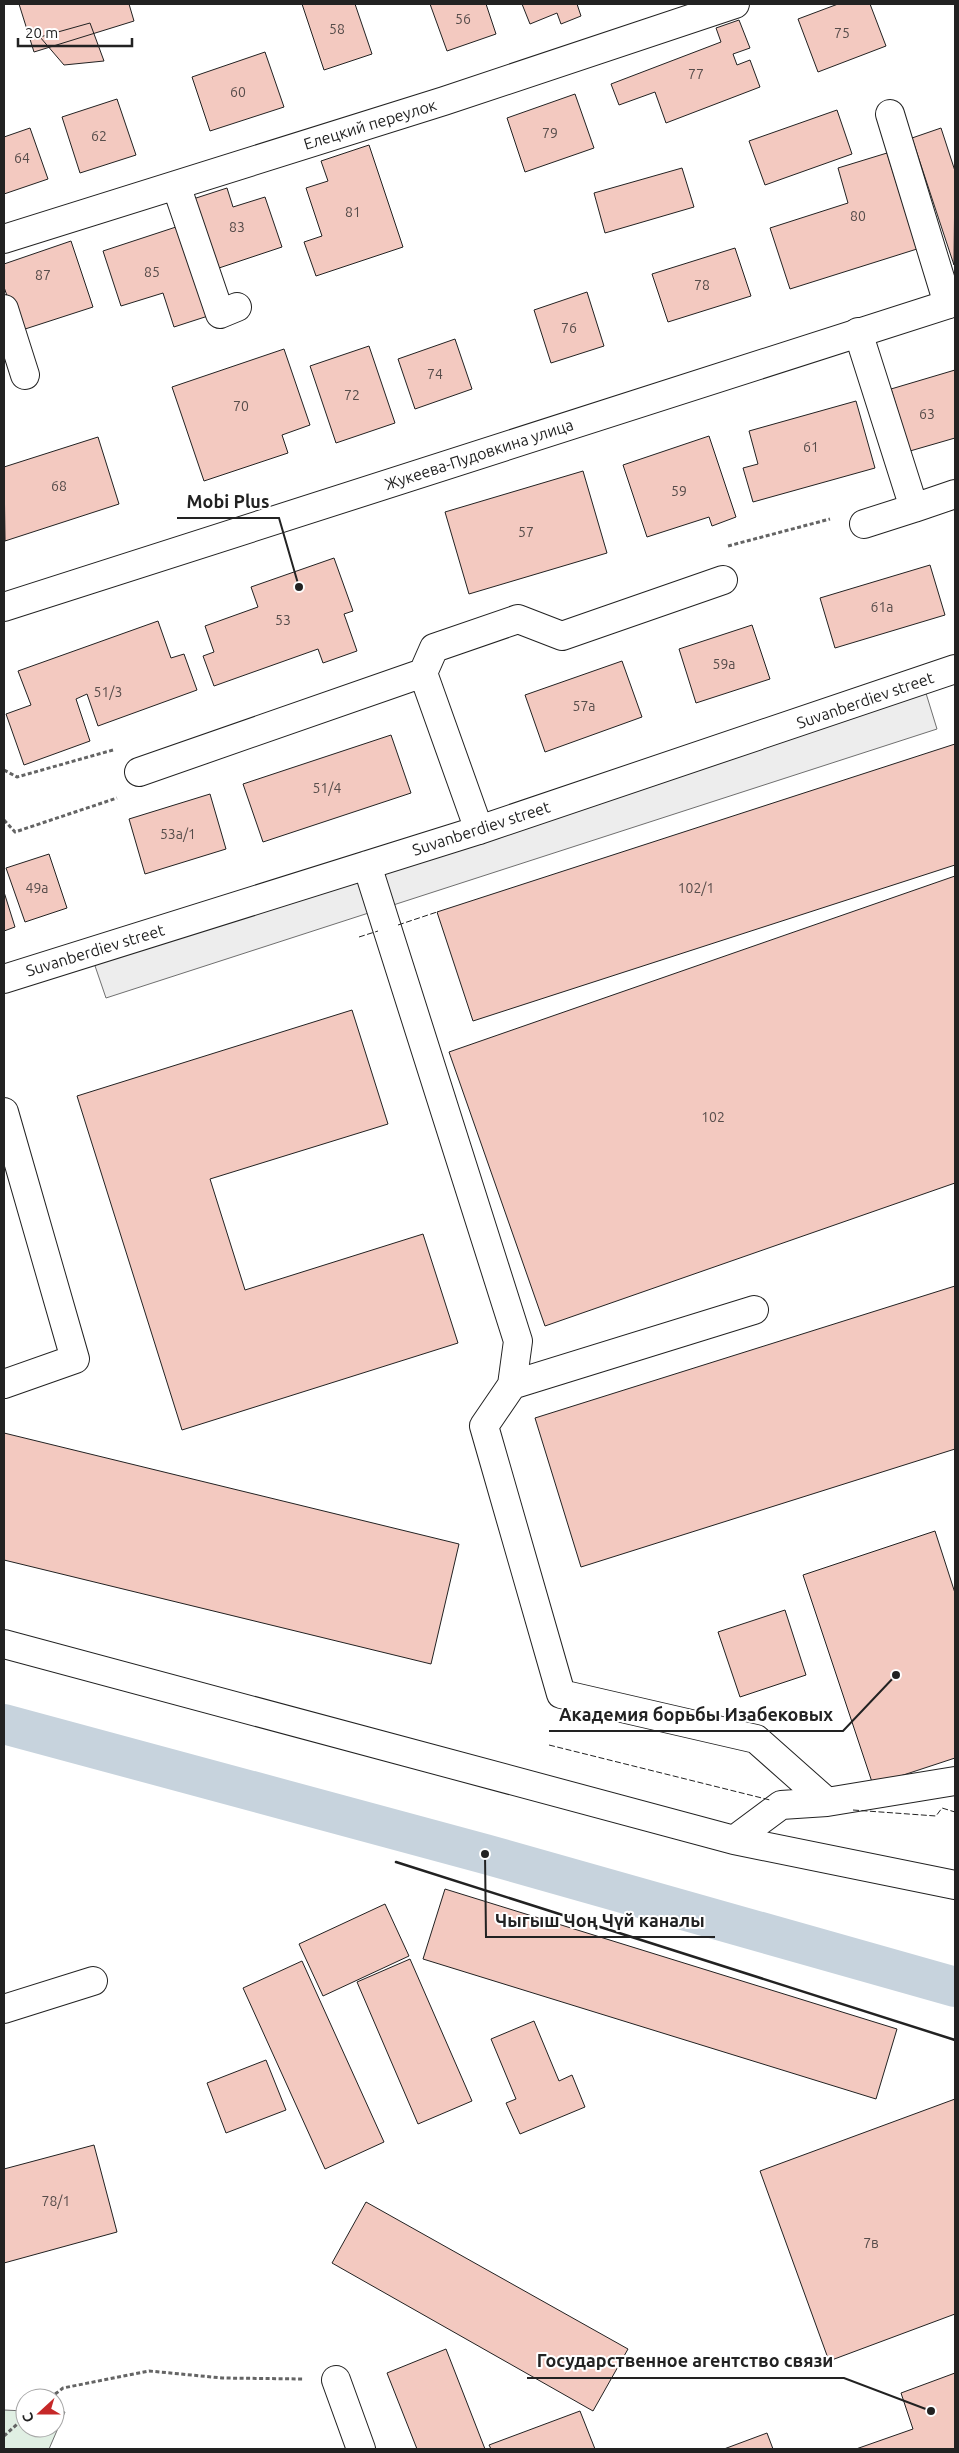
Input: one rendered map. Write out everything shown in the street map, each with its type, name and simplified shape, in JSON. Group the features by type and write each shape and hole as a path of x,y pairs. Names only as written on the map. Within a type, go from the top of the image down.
{"street":[{"name":"Елецкий переулок","path":"4,239 444,101 735,4"},
{"path":"890,114 952,303"},
{"path":"176,185 220,314 237,307"},
{"name":"Жукеева-Пудовкина улица","path":"4,606 952,303"},
{"path":"4,309 25,375"},
{"path":"858,332 914,508"},
{"path":"864,524 955,494"},
{"path":"479,830 423,673 434,648 518,619 562,636 723,580"},
{"name":"Suvanberdiev street","path":"4,979 479,830 955,670"},
{"path":"139,772 423,673"},
{"path":"367,865 518,1341 512,1385 484,1426 561,1694 756,1738 827,1802"},
{"path":"4,1112 74,1359 4,1384"},
{"path":"512,1385 754,1310"},
{"path":"4,1644 734,1840 955,1885"},
{"path":"734,1840 781,1805 827,1802 955,1781"},
{"path":"4,2009 93,1981"},
{"path":"336,2380 361,2449"}],"path":[{"path":"723,580 725,547 856,512 864,524"},
{"path":"4,770 17,777 124,747 139,772 131,793 15,832 4,820"},
{"path":"63,2388 149,2371 222,2378 336,2380"},
{"path":"4,2436 15,2426"}],"green space":[{"path":"4,2410 15,2411 15,2438 54,2438 49,2449 4,2449"}],"shaded area":[{"path":"925,690 937,729 106,998 93,960"}],"building":[{"path":"19,4 129,4 134,21 34,52"},
{"path":"302,4 355,4 372,54 324,70"},
{"path":"430,4 486,4 496,34 447,51"},
{"path":"522,4 577,4 581,16 561,24 557,13 530,24"},
{"path":"838,4 870,4 886,46 818,72 798,19"},
{"path":"739,20 750,48 733,54 737,65 750,60 760,87 666,123 655,92 619,105 611,84 721,42 716,28"},
{"path":"90,23 104,61 64,65 40,37"},
{"path":"265,52 284,107 210,131 192,77"},
{"path":"575,94 594,148 525,172 507,118"},
{"path":"117,99 136,155 80,173 62,117"},
{"path":"837,110 852,154 765,185 749,141"},
{"path":"30,128 48,179 4,194 4,137"},
{"path":"941,128 955,171 954,265 912,138"},
{"path":"369,145 403,247 316,276 304,242 322,236 306,188 328,181 321,161"},
{"path":"887,153 917,249 790,289 770,228 848,203 838,168"},
{"path":"682,168 694,207 605,233 594,193"},
{"path":"227,188 233,207 265,197 282,247 213,270 190,200"},
{"path":"179,226 208,316 174,327 163,293 121,306 103,251"},
{"path":"71,241 93,307 19,331 4,287 4,264"},
{"path":"735,248 751,296 668,322 652,274"},
{"path":"587,292 604,346 551,363 534,310"},
{"path":"455,339 472,389 415,409 398,359"},
{"path":"369,346 395,423 336,443 310,366"},
{"path":"284,349 310,425 282,435 288,453 204,481 172,387"},
{"path":"955,370 955,438 910,451 891,389"},
{"path":"856,401 875,468 753,502 743,468 758,464 749,431"},
{"path":"709,436 736,517 712,526 709,517 647,537 623,465"},
{"path":"98,437 119,504 5,541 4,467"},
{"path":"583,471 607,553 469,594 445,512"},
{"path":"334,558 353,611 344,614 357,651 323,663 318,649 214,686 203,656 214,652 205,626 258,607 251,587"},
{"path":"930,565 945,615 835,648 820,598"},
{"path":"158,621 171,658 184,654 197,690 98,726 87,694 76,699 90,741 24,765 6,714 31,705 18,671"},
{"path":"752,625 770,679 696,703 679,649"},
{"path":"622,661 642,717 545,752 525,695"},
{"path":"391,735 411,793 263,842 243,784"},
{"path":"955,744 955,865 473,1021 437,912"},
{"path":"210,794 226,849 145,874 129,819"},
{"path":"49,854 67,908 25,922 6,868"},
{"path":"955,876 955,1183 545,1326 449,1052"},
{"path":"4,892 15,927 4,931"},
{"path":"352,1010 388,1124 210,1179 245,1290 423,1234 458,1343 182,1430 77,1096"},
{"path":"955,1286 955,1449 581,1567 535,1418"},
{"path":"4,1433 459,1544 431,1664 4,1560"},
{"path":"935,1531 955,1593 955,1758 873,1785 803,1575"},
{"path":"785,1610 806,1675 740,1697 718,1632"},
{"path":"445,1889 897,2029 876,2099 423,1959"},
{"path":"385,1904 409,1956 323,1996 299,1944"},
{"path":"410,1959 472,2101 418,2124 357,1982"},
{"path":"302,1961 384,2142 325,2169 243,1988"},
{"path":"534,2021 559,2081 572,2075 585,2107 520,2134 506,2103 516,2099 491,2039"},
{"path":"266,2060 286,2110 226,2133 207,2083"},
{"path":"955,2099 955,2314 829,2361 760,2171"},
{"path":"94,2145 117,2232 4,2263 4,2169"},
{"path":"366,2202 628,2349 593,2411 332,2263"},
{"path":"446,2349 485,2449 417,2449 387,2373"},
{"path":"955,2373 955,2449 856,2449 913,2429 901,2393"},
{"path":"580,2411 595,2449 491,2449 489,2445"},
{"path":"767,2433 773,2449 724,2449"}],"waterway":[{"path":"4,1724 485,1854 955,1987"}],"fence":[{"path":"398,925 437,912"},
{"path":"359,937 378,931"},
{"path":"549,1745 770,1800"},
{"path":"853,1810 936,1816 942,1808 955,1812"}],"wall":[{"path":"396,1862 955,2040"}],"place":[{"name":"Mobi Plus","path":"299,587"},
{"name":"Академия борьбы Изабековых","path":"896,1675"},
{"name":"Чыгыш Чоң Чүй каналы","path":"485,1854"},
{"name":"Государственное агентство связи","path":"931,2411"}]}
